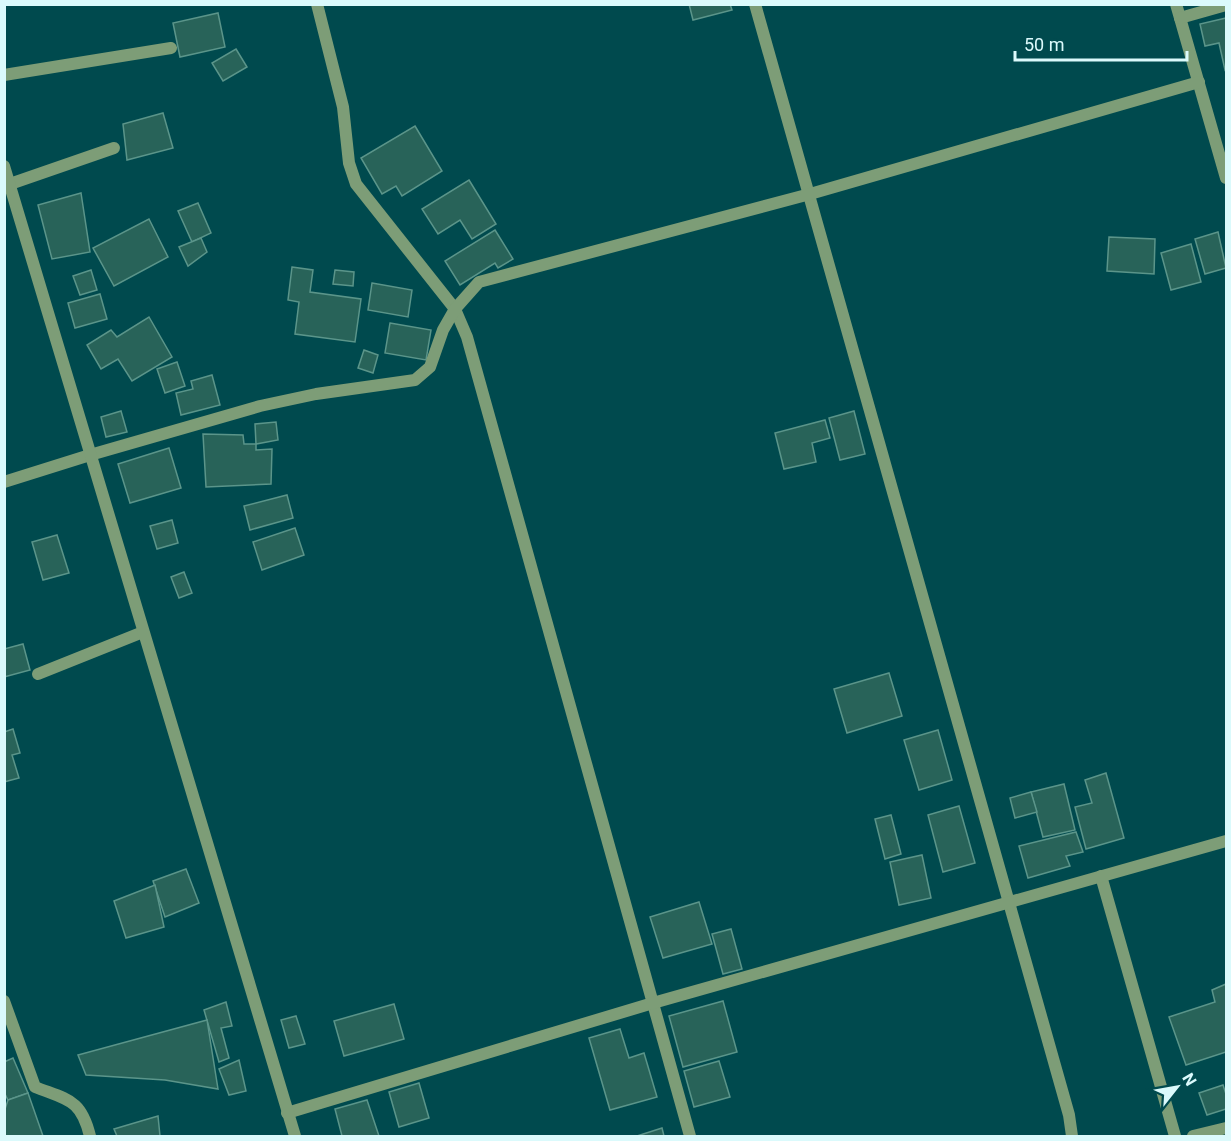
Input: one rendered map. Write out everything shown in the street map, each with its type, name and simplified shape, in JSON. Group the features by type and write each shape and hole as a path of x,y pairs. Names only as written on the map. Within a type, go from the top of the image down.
{"street":[{"path":"317,4 343,107 348,163 356,183 455,309 467,337 690,1137"},
{"path":"755,4 1010,901 1069,1115 1072,1137"},
{"path":"1176,4 1227,178"},
{"path":"1180,18 1227,5"},
{"path":"4,75 171,48"},
{"path":"4,482 260,406 316,394 415,380 430,368 443,330 455,309 479,282 810,194 1199,82"},
{"path":"10,184 114,148"},
{"path":"4,166 295,1137"},
{"path":"38,674 143,632"},
{"path":"287,1113 652,1003 1227,841"},
{"path":"1101,876 1175,1137"},
{"path":"4,1001 35,1087 73,1101 86,1119 90,1137"},
{"path":"1192,1137 1227,1128"}],"building":[{"path":"689,4 730,4 732,10 693,20"},
{"path":"218,13 225,47 180,57 173,23"},
{"path":"1226,18 1225,70 1219,43 1205,46 1200,24"},
{"path":"236,49 247,67 223,81 212,63"},
{"path":"163,113 173,148 127,160 123,124"},
{"path":"415,126 442,171 402,196 396,186 382,194 361,158"},
{"path":"469,180 496,224 472,239 460,220 438,234 422,209"},
{"path":"81,193 90,252 52,259 38,205"},
{"path":"198,203 211,233 192,242 178,211"},
{"path":"149,219 168,257 114,286 93,248"},
{"path":"495,230 513,259 498,268 495,263 460,285 445,261"},
{"path":"1218,232 1226,268 1205,274 1195,239"},
{"path":"1109,237 1155,239 1154,274 1107,271"},
{"path":"201,238 207,252 188,266 179,247"},
{"path":"1191,244 1201,282 1171,290 1161,253"},
{"path":"292,267 313,270 310,292 361,299 355,342 295,334 299,302 288,300"},
{"path":"91,270 97,290 80,295 73,276"},
{"path":"335,270 354,272 353,286 333,284"},
{"path":"372,283 412,290 408,317 368,310"},
{"path":"100,294 107,319 75,328 68,303"},
{"path":"149,317 172,357 132,381 118,359 101,369 87,345 111,330 117,337"},
{"path":"390,323 431,330 426,360 385,353"},
{"path":"364,350 378,355 373,373 358,368"},
{"path":"177,362 185,386 165,393 157,369"},
{"path":"212,375 220,405 181,415 176,393 193,389 191,381"},
{"path":"121,411 127,432 106,437 101,417"},
{"path":"854,411 865,454 840,460 829,418"},
{"path":"825,420 830,438 812,443 816,462 784,469 775,433"},
{"path":"276,422 278,440 256,444 255,424"},
{"path":"203,434 243,435 244,444 256,444 256,450 272,449 271,484 206,487"},
{"path":"169,448 181,488 130,503 118,464"},
{"path":"287,495 293,518 250,530 244,506"},
{"path":"172,520 178,543 157,549 150,526"},
{"path":"295,528 304,555 262,570 253,542"},
{"path":"57,535 69,573 43,580 32,542"},
{"path":"184,572 192,593 179,598 171,577"},
{"path":"23,644 30,670 4,677 4,649"},
{"path":"889,673 902,716 847,733 834,689"},
{"path":"13,729 20,753 12,755 19,778 4,782 4,732"},
{"path":"938,730 952,780 919,790 904,740"},
{"path":"1106,773 1124,838 1086,849 1075,807 1092,803 1085,780"},
{"path":"1064,784 1075,830 1043,837 1031,792"},
{"path":"1031,792 1037,812 1015,818 1010,798"},
{"path":"959,806 975,863 943,872 928,815"},
{"path":"891,815 901,854 885,859 875,819"},
{"path":"1076,832 1083,852 1066,856 1070,866 1028,878 1019,846"},
{"path":"922,855 931,898 899,905 890,862"},
{"path":"186,869 199,903 165,917 153,881"},
{"path":"155,885 164,927 126,938 114,901"},
{"path":"699,902 712,944 663,958 650,917"},
{"path":"731,929 742,969 723,974 712,934"},
{"path":"1226,984 1226,1052 1186,1065 1169,1017 1215,1002 1212,990"},
{"path":"723,1001 737,1052 683,1067 669,1016"},
{"path":"226,1002 232,1026 221,1028 229,1058 219,1062 204,1010"},
{"path":"394,1004 404,1039 344,1056 334,1021"},
{"path":"296,1016 305,1044 289,1048 281,1020"},
{"path":"207,1020 218,1089 165,1080 86,1075 78,1055"},
{"path":"620,1029 629,1058 644,1053 657,1097 610,1110 589,1038"},
{"path":"13,1058 28,1093 8,1100 4,1092 4,1062"},
{"path":"239,1060 246,1091 229,1095 219,1069"},
{"path":"719,1061 730,1097 694,1107 684,1071"},
{"path":"419,1083 429,1118 399,1127 389,1092"},
{"path":"1223,1085 1226,1094 1226,1109 1207,1115 1199,1093"},
{"path":"28,1093 43,1136 4,1136 4,1112 8,1100"},
{"path":"367,1100 379,1136 342,1136 335,1109"},
{"path":"158,1116 160,1136 117,1136 114,1129"},
{"path":"662,1128 664,1136 637,1136"}]}
